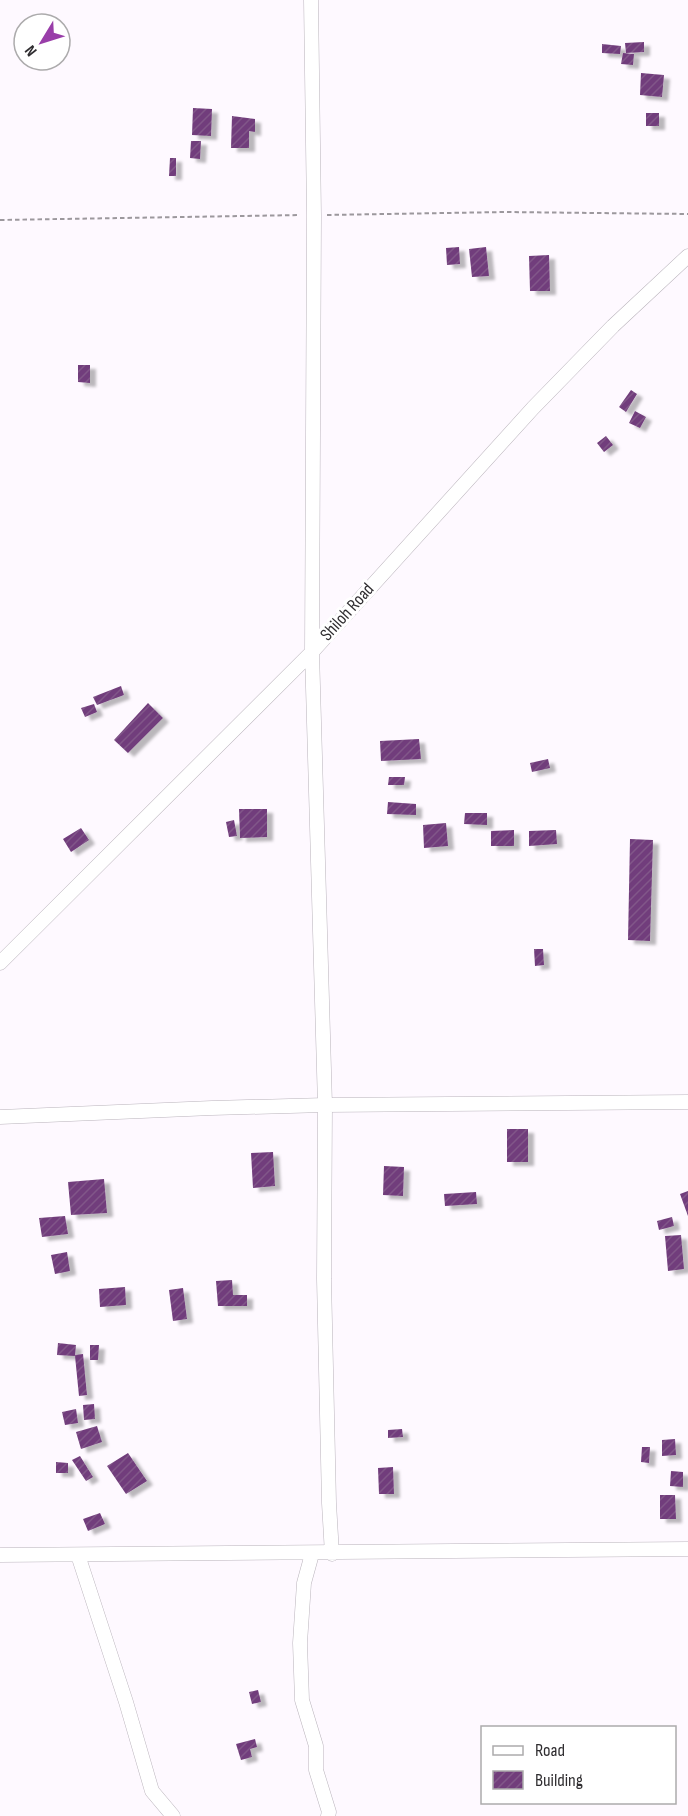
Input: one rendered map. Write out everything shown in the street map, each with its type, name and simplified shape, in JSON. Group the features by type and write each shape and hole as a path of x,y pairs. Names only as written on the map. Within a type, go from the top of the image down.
{"street":[{"path":"311,0 314,215 312,652 325,1105 324,1289 332,1554"},
{"name":"Shiloh Road","path":"0,963 312,652 533,408 613,326 688,256"},
{"path":"0,1117 325,1105 688,1102"},
{"path":"0,1555 332,1554 688,1549"},
{"path":"312,1554 304,1583 300,1643 302,1700 316,1746 316,1770 329,1812 328,1816"},
{"path":"78,1555 126,1702 152,1791 173,1816"}],"path":[{"path":"0,220 506,212 688,214"}],"building":[{"path":"644,42 644,52 626,53 625,43"},
{"path":"602,44 621,46 620,54 602,53"},
{"path":"623,53 634,54 633,65 621,64"},
{"path":"641,73 664,75 662,97 640,95"},
{"path":"193,108 212,109 211,136 192,135"},
{"path":"646,113 659,113 659,126 646,126"},
{"path":"232,116 255,119 255,132 249,131 249,148 231,148"},
{"path":"191,141 201,141 200,159 190,158"},
{"path":"170,158 176,158 176,176 169,176"},
{"path":"459,247 460,264 447,265 446,248"},
{"path":"486,247 489,276 472,277 469,249"},
{"path":"549,255 550,291 530,291 529,256"},
{"path":"78,365 90,365 90,383 78,382"},
{"path":"631,390 637,394 626,412 619,407"},
{"path":"635,411 646,417 640,428 629,423"},
{"path":"606,436 613,445 604,452 597,443"},
{"path":"121,686 124,695 97,705 93,697"},
{"path":"148,703 163,718 128,753 114,740"},
{"path":"94,704 97,712 85,717 81,708"},
{"path":"419,739 421,759 381,761 380,741"},
{"path":"548,759 550,768 532,772 530,763"},
{"path":"389,777 405,777 404,785 388,785"},
{"path":"388,802 416,804 416,815 387,814"},
{"path":"239,809 267,809 267,837 240,838"},
{"path":"465,813 487,813 487,825 464,824"},
{"path":"234,820 237,836 229,837 226,822"},
{"path":"446,823 448,846 424,848 423,825"},
{"path":"81,828 89,840 71,852 63,839"},
{"path":"514,830 514,846 491,846 491,831"},
{"path":"556,830 557,844 529,846 529,831"},
{"path":"630,839 653,840 650,941 628,940"},
{"path":"534,949 543,949 544,965 535,966"},
{"path":"507,1129 528,1129 528,1162 507,1162"},
{"path":"273,1152 275,1186 253,1188 251,1153"},
{"path":"384,1166 404,1167 403,1196 383,1195"},
{"path":"104,1179 107,1213 71,1215 68,1182"},
{"path":"688,1191 688,1216 680,1194"},
{"path":"476,1192 477,1204 445,1206 444,1194"},
{"path":"65,1216 68,1234 42,1237 39,1218"},
{"path":"672,1217 674,1226 659,1230 657,1221"},
{"path":"681,1235 684,1269 668,1271 665,1236"},
{"path":"67,1252 70,1271 55,1274 51,1255"},
{"path":"232,1280 233,1295 247,1295 247,1306 218,1306 216,1281"},
{"path":"125,1287 126,1305 100,1307 99,1289"},
{"path":"183,1288 187,1319 173,1321 169,1290"},
{"path":"58,1343 76,1345 75,1355 83,1354 87,1395 79,1396 75,1356 57,1355"},
{"path":"90,1345 99,1345 98,1360 90,1360"},
{"path":"94,1404 95,1419 84,1420 83,1405"},
{"path":"76,1409 78,1423 65,1425 62,1412"},
{"path":"97,1426 102,1442 81,1449 76,1432"},
{"path":"402,1429 403,1437 388,1438 388,1430"},
{"path":"675,1439 676,1455 662,1456 662,1440"},
{"path":"642,1447 650,1447 649,1463 641,1462"},
{"path":"128,1453 147,1481 126,1494 107,1466"},
{"path":"80,1456 93,1477 86,1481 72,1460"},
{"path":"56,1462 68,1463 68,1473 56,1473"},
{"path":"393,1467 394,1494 379,1494 378,1468"},
{"path":"671,1471 683,1472 683,1487 670,1486"},
{"path":"660,1495 675,1495 676,1519 660,1519"},
{"path":"100,1513 105,1524 88,1531 83,1519"},
{"path":"258,1690 261,1702 252,1704 249,1692"},
{"path":"255,1739 257,1747 250,1749 252,1757 241,1760 236,1744"}]}
